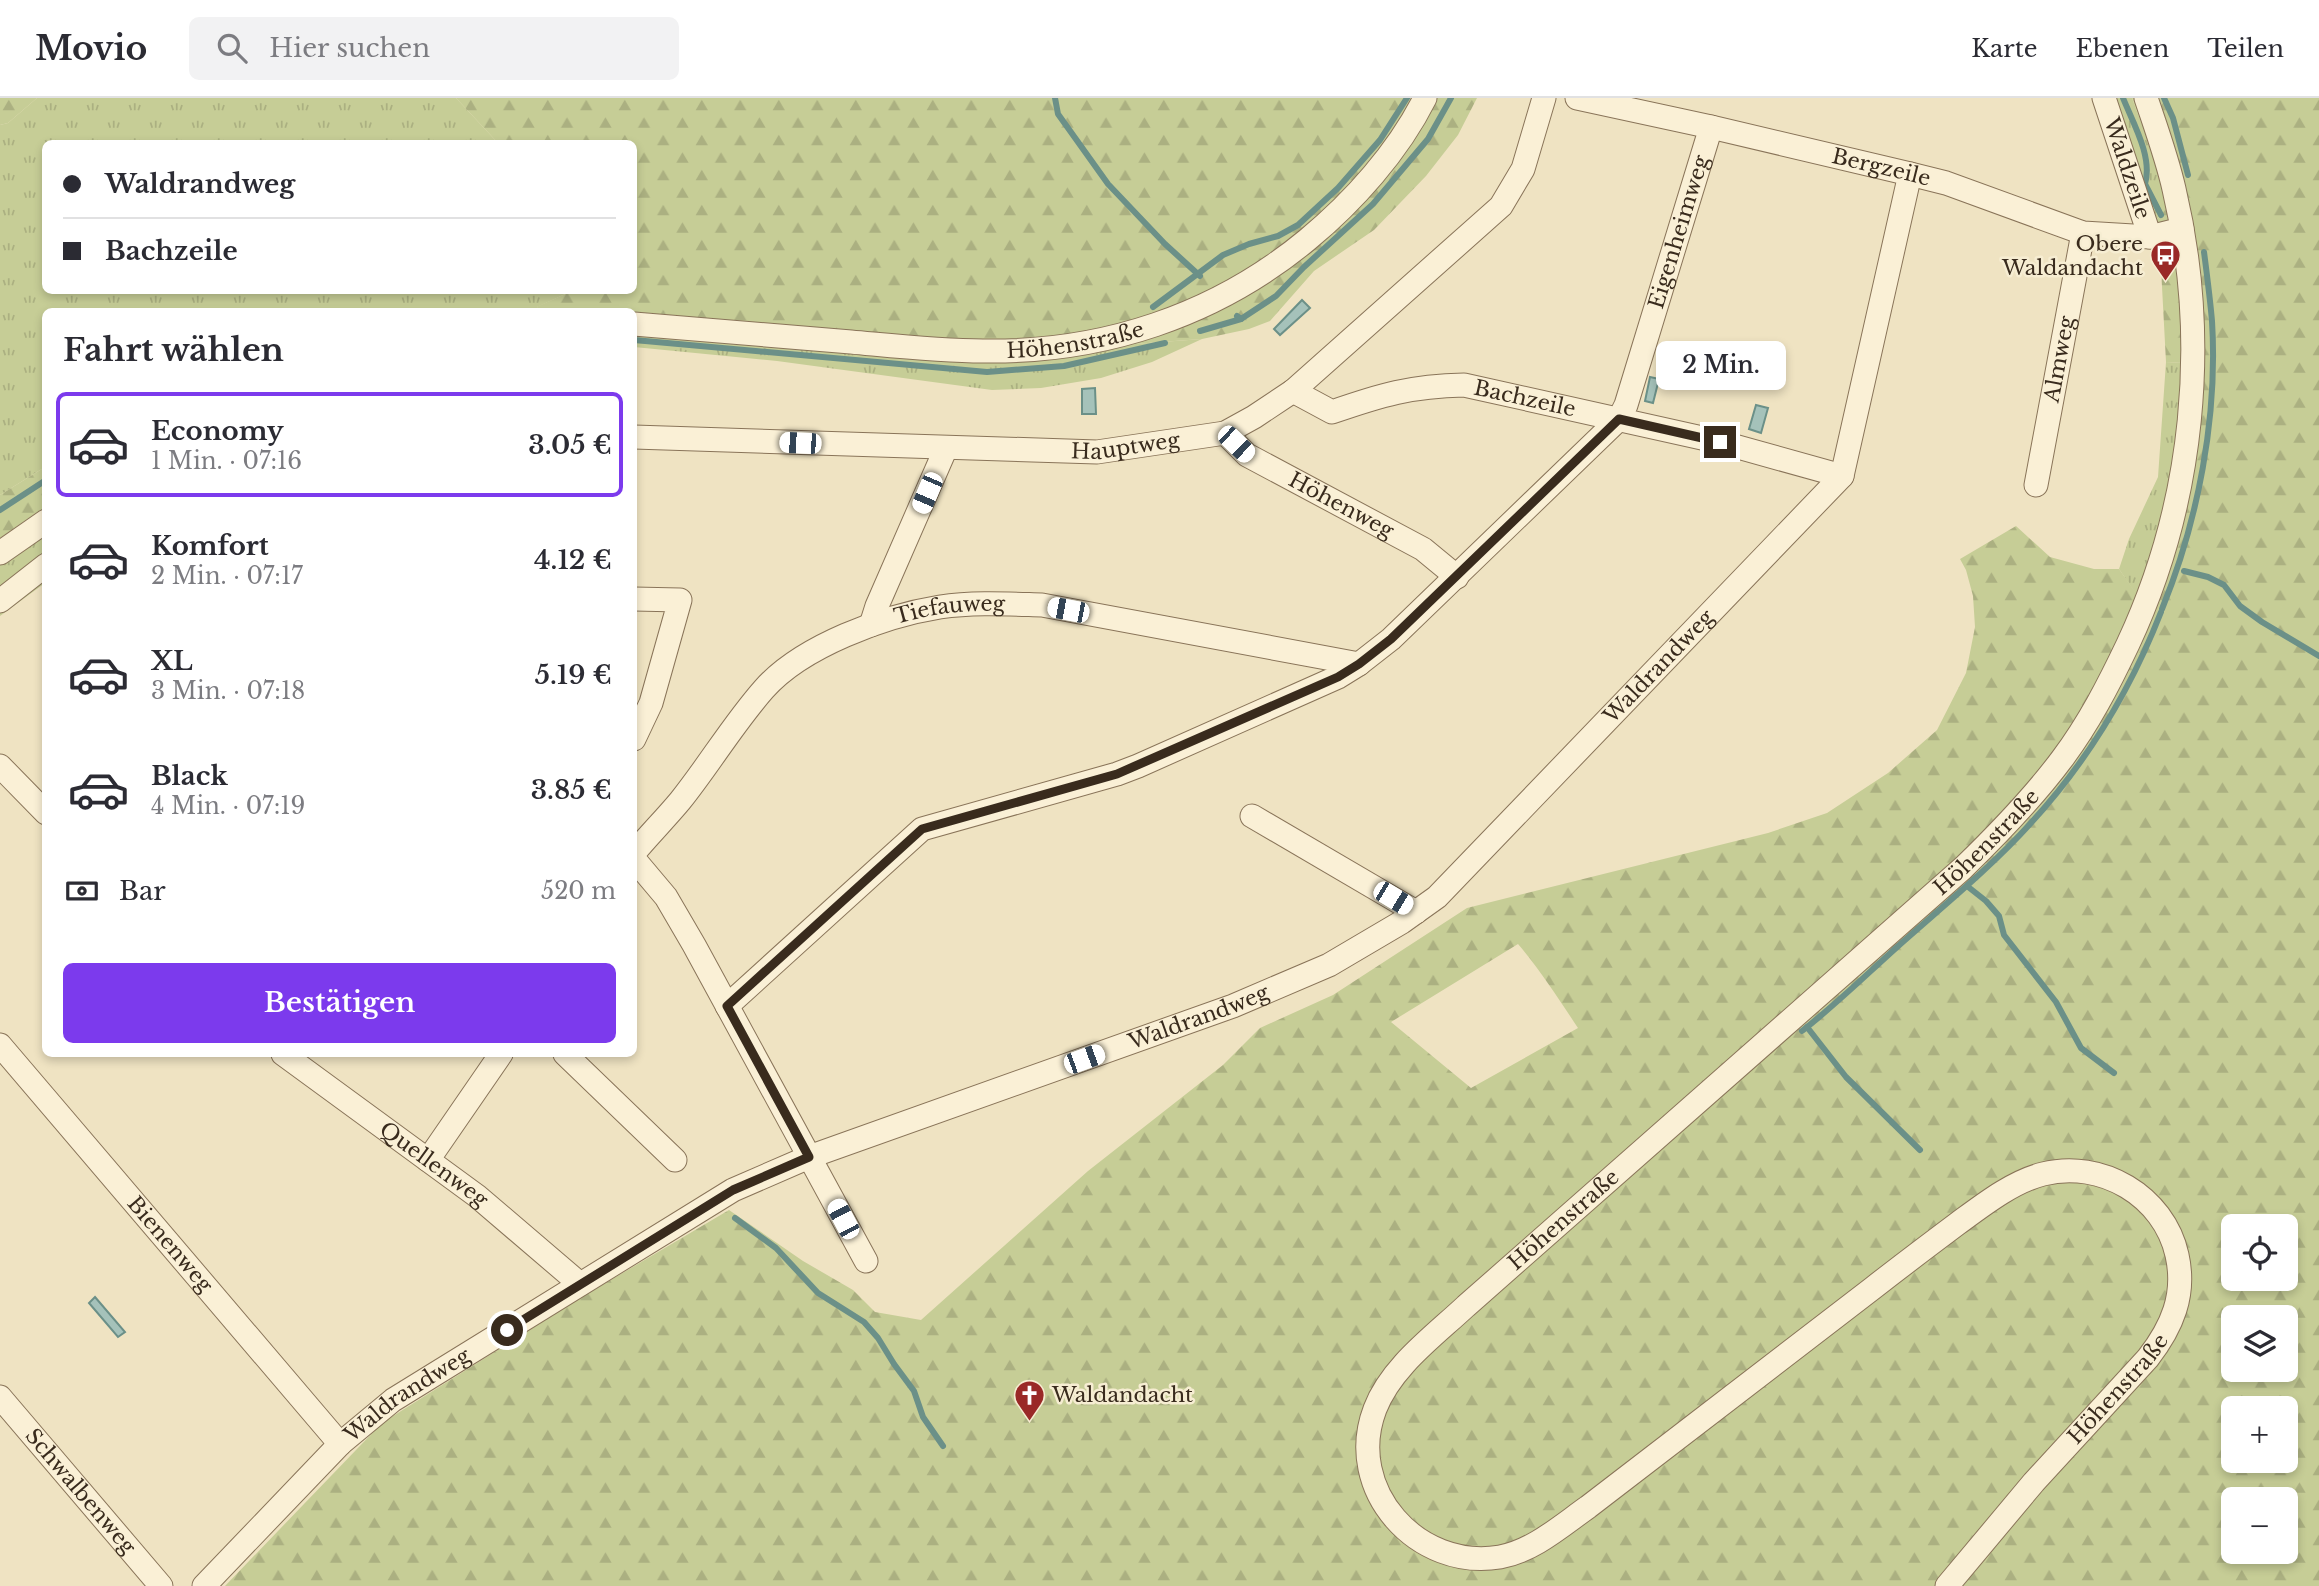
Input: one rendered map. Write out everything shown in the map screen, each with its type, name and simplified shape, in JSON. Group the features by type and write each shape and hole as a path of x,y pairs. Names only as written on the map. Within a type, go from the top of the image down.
{"street":[{"name":"Höhenstraße","path":"637,324 986,352 1060,346 1134,334 1217,300 1257,278 1325,226 1362,187 1392,149 1425,98"},
{"name":"Hauptweg","path":"637,436 1097,452 1225,433 1293,391 1501,206 1523,169 1544,98"},
{"name":"Bergzeile","path":"1577,98 1946,183 2083,233 2150,237 2182,229"},
{"name":"Waldzeile","path":"2104,98 2150,237"},
{"name":"Höhenstraße","path":"1947,1586 2034,1482 2148,1358 2165,1336 2175,1313 2180,1276 2171,1237 2151,1206 2132,1189 2109,1178 2080,1171 2054,1171 2029,1178 2005,1191 1917,1254 1588,1507 1541,1539 1514,1553 1489,1558 1461,1557 1422,1543 1402,1527 1381,1500 1371,1476 1368,1454 1371,1422 1389,1382 1466,1306 1963,868 2024,806 2074,743 2107,686 2147,603 2181,489 2193,374 2189,279 2171,178 2146,98"},
{"name":"Eigenheimweg","path":"727,1006 922,829 1117,774 1338,677 1391,639 1619,419 1626,405 1711,127"},
{"path":"1842,476 1910,174"},
{"name":"Almweg","path":"2036,485 2083,233"},
{"name":"Bachzeile","path":"1293,391 1332,412 1401,390 1464,385 1720,442 1842,476"},
{"name":"Höhenweg","path":"1225,433 1247,455 1423,549 1457,577"},
{"path":"872,625 877,606 946,448"},
{"name":"Waldrandweg","path":"204,1586 340,1444 393,1400 733,1190 809,1157 1233,1006 1329,965 1416,912 1460,876 1842,476"},
{"path":"0,553 42,524"},
{"path":"0,601 42,568"},
{"path":"637,599 680,600 651,702 637,732"},
{"name":"Tiefauweg","path":"637,850 680,801 764,689 790,665 824,645 872,625 940,607 1042,605 1359,664"},
{"path":"0,767 42,809"},
{"path":"1252,816 1416,912"},
{"path":"637,863 666,897 866,1261"},
{"name":"Bienenweg","path":"0,1045 340,1444"},
{"name":"Quellenweg","path":"286,1057 477,1196 580,1284"},
{"path":"428,1160 500,1057"},
{"path":"568,1057 675,1160"},
{"name":"Schwalbenweg","path":"0,1397 161,1586"}],"green space":[{"path":"0,98 37,98 8,123 0,125"},
{"path":"37,98 456,98 495,140 42,140 42,294 565,294 537,307 539,308 42,308 42,469 0,495 0,125 8,123"},
{"path":"456,98 1477,98 1458,135 1426,176 1374,230 1314,271 1270,321 1249,329 1202,339 1134,344 1080,355 1023,361 637,333 637,308 538,308 536,307 565,294 637,294 637,140 495,140"},
{"path":"2109,98 2132,98 2153,154 2168,208 2156,220"},
{"path":"2132,98 2319,98 2319,1586 225,1586 382,1423 582,1297 729,1210 803,1261 853,1290 875,1312 921,1320 1088,1171 1223,1065 1260,1028 1333,995 1467,908 1768,833 1827,813 1888,773 1937,730 1966,673 1975,627 1973,596 1960,559 2016,526 2050,557 2094,569 2119,569 2138,596 2172,484 2183,363 2166,362 2160,249 2151,220 2156,220 2168,207 2153,154","holes":["1518,944 1578,1028 1471,1088 1391,1022"]},
{"path":"637,333 1117,348 1134,344 1202,339 1152,362 1101,378 1041,388 992,390 777,361 637,347"},
{"path":"2166,362 2184,363 2172,484 2138,597 2119,569 2129,539 2158,477"},
{"path":"42,469 42,509 0,538 0,495"},
{"path":"42,509 42,585 0,616 0,538"}],"water":[{"path":"1302,300 1310,308 1280,335 1274,329"},
{"path":"1650,377 1659,379 1653,403 1645,401"},
{"path":"1095,388 1096,414 1082,414 1082,389"},
{"path":"1756,405 1768,408 1761,433 1749,429"},
{"path":"95,1297 125,1332 118,1337 89,1303"}],"waterway":[{"path":"1055,98 1058,114 1108,184 1165,244 1200,276"},
{"path":"1153,307 1223,255 1278,236 1298,225 1338,188 1380,140 1407,98"},
{"path":"1237,316 1241,319 1276,296 1373,204 1428,139 1451,98"},
{"path":"2123,98 2144,152 2147,174 2145,184 2161,215"},
{"path":"2164,98 2173,118 2188,175"},
{"path":"2162,609 2186,540 2203,468 2208,431 2213,357 2204,252"},
{"path":"1200,331 1241,319"},
{"path":"637,340 987,372 1064,366 1165,343"},
{"path":"0,510 42,483"},
{"path":"2184,571 2208,577 2224,585 2240,606 2319,656"},
{"path":"1802,1031 1985,869 2050,801 2088,750 2121,697 2161,612"},
{"path":"1967,886 1999,916 2004,935 2056,1002 2081,1048 2114,1073"},
{"path":"1807,1027 1846,1077 1920,1150"},
{"path":"735,1218 776,1248 818,1293 864,1322 914,1391 923,1417 943,1446"}],"place":[{"name":"Obere Waldandacht","path":"2166,283"},
{"name":"Waldandacht","path":"1029,1422"}],"route":[{"path":"507,1330 733,1190 809,1157 727,1006 922,829 1117,774 1338,677 1391,639 1619,419 1720,442"}]}
